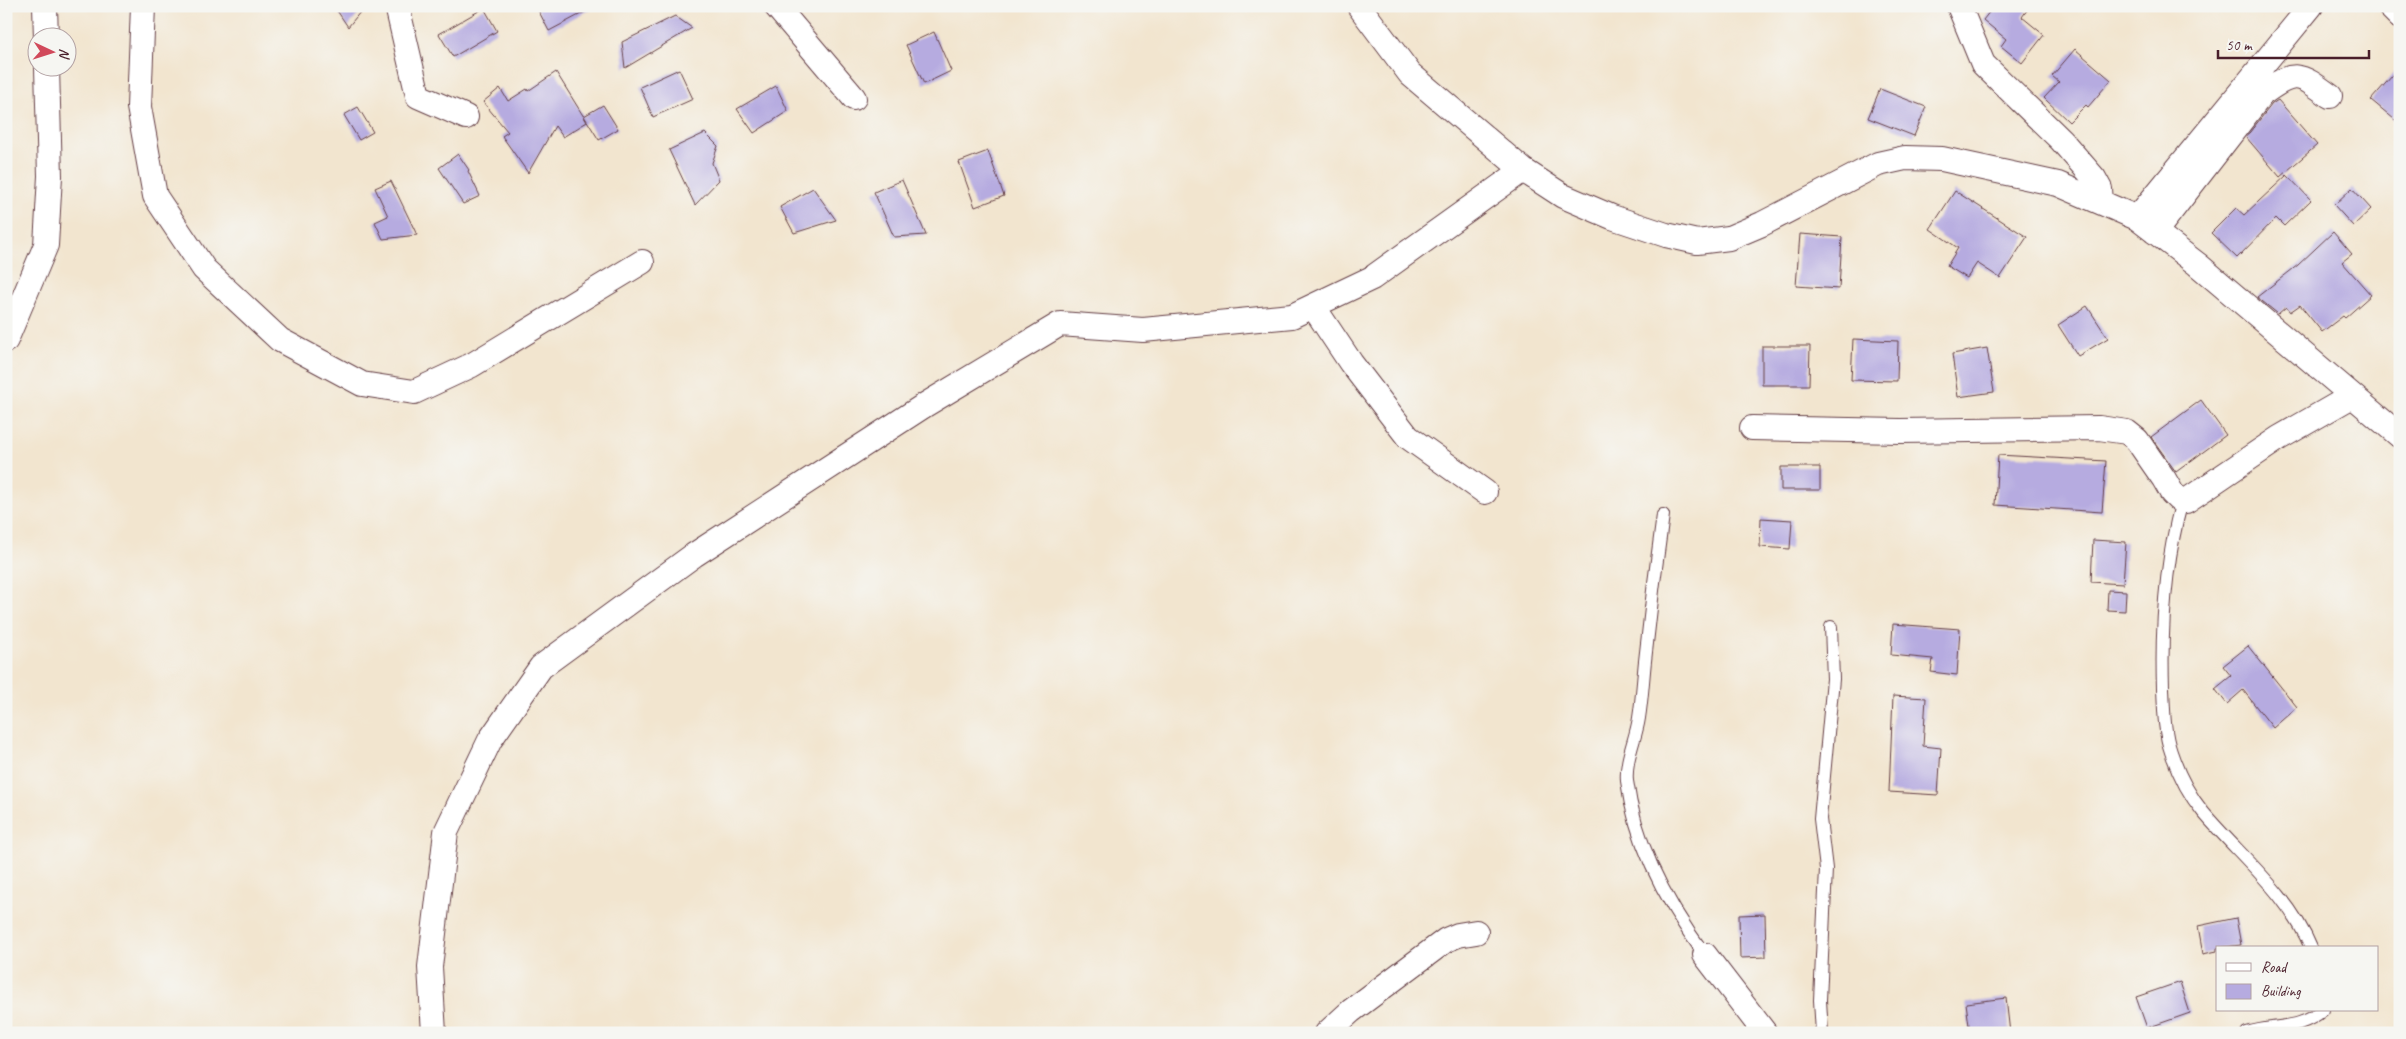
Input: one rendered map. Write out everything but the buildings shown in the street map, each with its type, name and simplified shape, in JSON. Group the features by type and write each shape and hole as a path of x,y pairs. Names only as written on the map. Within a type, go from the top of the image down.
{"street":[{"path":"45,6 46,28"},
{"path":"143,6 138,106 155,196 204,269 280,340 362,384 414,392 472,365 642,262"},
{"path":"397,6 418,96 466,116"},
{"path":"776,6 854,98"},
{"path":"1359,6 1410,74 1523,170 1563,196 1612,217 1666,235 1697,242 1729,238 1762,224 1878,164 1905,158 1942,159 2058,184 2146,225 2197,264 2400,436"},
{"path":"1959,6 1983,64 2062,140 2094,178 2100,189 2100,202"},
{"path":"2146,225 2311,6"},
{"path":"2389,6 2400,17"},
{"path":"2146,225 2262,94 2281,79 2299,77 2330,96"},
{"path":"6,340 46,245 50,176 47,78"},
{"path":"434,1033 430,966 446,832 490,740 541,667 694,555 925,405 1060,324 1143,330 1292,316 1372,278 1523,170"},
{"path":"1313,306 1350,363 1408,437 1485,492"},
{"path":"1752,428 1900,431 2118,429 2127,432 2137,440 2172,494 2182,501 2193,498 2242,462 2352,396"},
{"path":"1327,1033 1351,1011 1446,940 1458,935 1476,932"},
{"path":"1704,956 1765,1033"}],"lane":[{"path":"2182,501 2165,582 2163,692 2164,718 2170,751 2180,776 2202,811 2276,892 2304,931 2310,946"},
{"path":"1663,515 1640,718 1628,763 1627,779 1631,803 1641,837 1658,880 1684,927 1704,956"},
{"path":"1822,1033 1820,1000 1826,869 1820,819 1833,679 1831,628"},
{"path":"2247,1033 2290,1027 2312,1020 2321,1012"}]}
